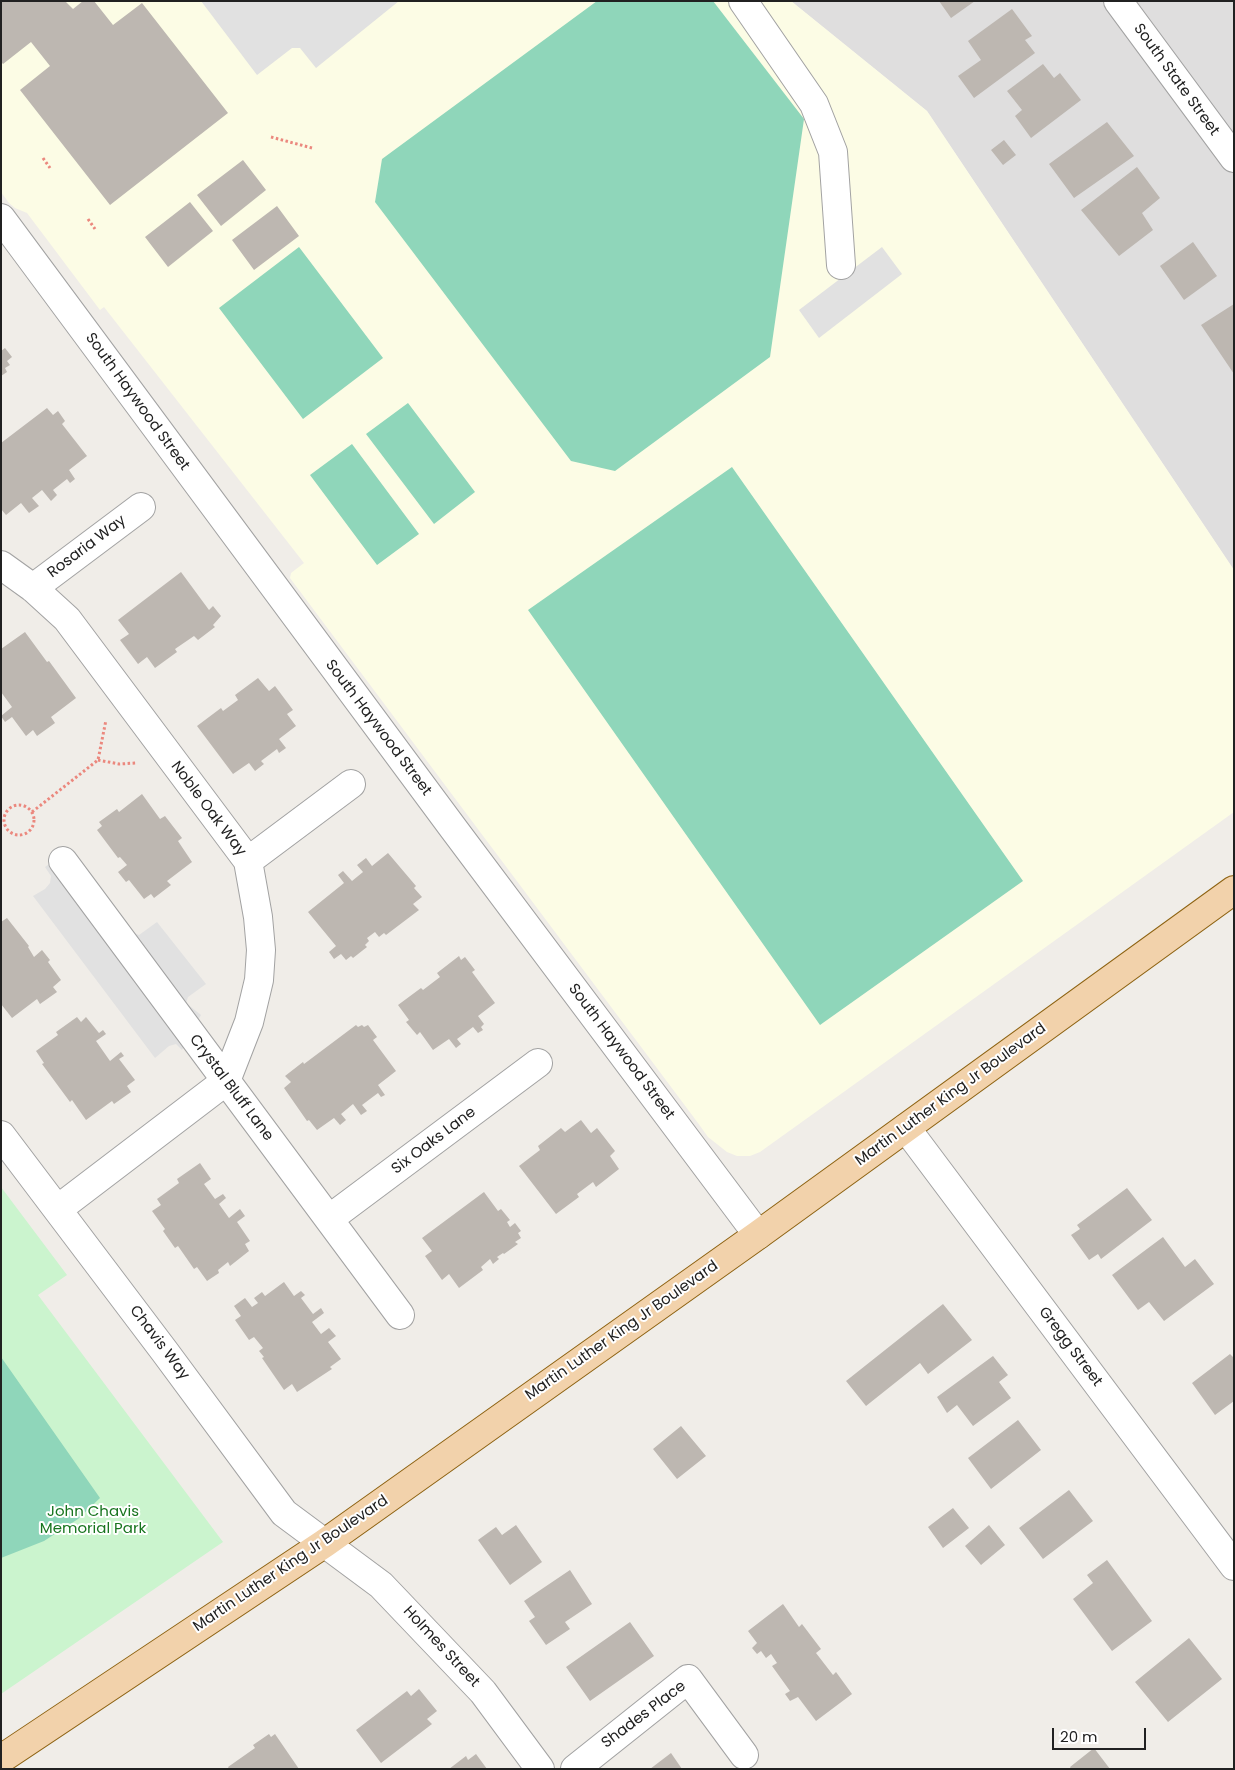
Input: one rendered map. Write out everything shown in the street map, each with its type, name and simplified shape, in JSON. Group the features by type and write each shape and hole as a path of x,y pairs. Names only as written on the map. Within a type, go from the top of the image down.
{"main road":[{"name":"Martin Luther King Jr Boulevard","path":"1,1760 325,1543 758,1235 1234,890"}],"street":[{"path":"744,1 814,104 833,152 841,265"},
{"name":"South State Street","path":"1118,1 1234,158"},
{"name":"South Haywood Street","path":"1,218 758,1235"},
{"name":"Rosaria Way","path":"33,588 141,507"},
{"name":"Noble Oak Way","path":"1,565 33,588 67,619 248,861 258,917 261,950 259,980 249,1022 226,1081"},
{"path":"248,861 351,784"},
{"name":"Crystal Bluff Lane","path":"62,861 400,1315"},
{"name":"Six Oaks Lane","path":"329,1219 538,1063"},
{"path":"58,1209 226,1081"},
{"name":"Gregg Street","path":"906,1128 1234,1566"},
{"name":"Chavis Way","path":"1,1135 284,1513 325,1543"},
{"name":"Holmes Street","path":"325,1543 381,1584 429,1633 483,1692 540,1769"},
{"name":"Shades Place","path":"575,1769 688,1679 744,1755"}],"path":[{"path":"271,137 312,148"},
{"path":"43,158 50,168"},
{"path":"88,219 95,228"},
{"path":"32,812 98,760 106,719"},
{"path":"98,760 119,764 139,763"},
{"path":"20,805 32,812 34,822 30,831 20,836 7,830 4,825 4,815 11,808 20,805"}],"shaded area":[{"path":"1,1 791,1 927,111 1234,570 1234,812 760,1152 750,1156 737,1156 727,1152 708,1137 290,578 291,573 304,563 104,307 100,310 27,213 15,208 1,192"},
{"path":"201,1 399,1 316,68 300,48 292,48 257,75"},
{"path":"791,1 1234,1 1234,570 927,111"},
{"path":"882,247 902,274 819,338 799,310"},
{"path":"70,849 134,933 139,935 157,922 206,984 188,997 186,1003 201,1015 182,1050 176,1044 169,1046 155,1058 33,896 45,889 50,883 51,876 45,867"}],"green space":[{"path":"597,1 713,1 804,119 770,357 615,471 571,461 375,202 382,159"},
{"path":"299,247 383,358 303,419 219,308"},
{"path":"408,403 475,492 434,524 366,434"},
{"path":"352,444 419,534 377,565 310,475"},
{"path":"732,467 1023,881 820,1025 528,610"},
{"name":"John Chavis Memorial Park","path":"1,1187 67,1275 38,1295 223,1542 1,1694"},
{"path":"1,1357 100,1498 78,1519 44,1541 1,1558"}],"building":[{"path":"1,1 65,1 73,9 83,1 94,1 113,25 142,3 228,113 110,205 20,90 50,66 31,42 3,64 1,62"},
{"path":"939,1 975,1 951,18"},
{"path":"1012,9 1032,36 1025,40 1035,53 974,98 958,76 981,60 968,41"},
{"path":"1043,64 1054,78 1060,73 1081,100 1031,138 1015,116 1022,110 1007,91"},
{"path":"1107,122 1134,156 1074,198 1049,164"},
{"path":"1004,140 1016,155 1003,165 991,150"},
{"path":"243,160 266,190 221,226 197,195"},
{"path":"1137,167 1160,198 1142,213 1153,230 1119,256 1081,210"},
{"path":"190,202 213,231 168,267 145,237"},
{"path":"277,206 299,236 254,270 232,240"},
{"path":"1193,242 1217,276 1184,300 1160,266"},
{"path":"1234,304 1234,374 1201,325"},
{"path":"5,348 12,357 7,361 10,365 5,368 7,372 1,376 1,351"},
{"path":"47,408 53,415 58,411 65,421 62,424 87,456 69,470 75,479 70,483 67,479 53,490 57,495 51,501 42,490 32,498 39,506 29,513 21,503 6,515 1,509 1,443"},
{"path":"181,572 209,610 213,606 221,616 213,625 215,627 198,640 194,636 175,649 177,652 155,668 147,657 138,664 120,640 129,634 118,620"},
{"path":"25,632 76,698 51,717 55,723 37,736 33,730 26,736 12,717 5,722 1,716 12,707 1,692 1,649"},
{"path":"258,678 269,691 275,686 293,710 287,714 296,726 279,739 286,748 279,753 277,749 261,761 264,764 255,771 249,763 233,774 197,726 221,708 223,711 238,700 235,695"},
{"path":"142,794 160,819 165,816 182,838 178,841 192,862 167,881 171,885 154,898 151,894 144,899 129,880 126,882 118,872 127,865 120,857 118,858 97,830 102,826 99,822 117,809 119,812"},
{"path":"388,853 416,886 414,888 422,897 413,904 419,910 386,935 384,933 379,937 375,932 367,938 369,941 365,945 367,947 353,958 351,956 346,960 341,954 334,959 329,952 336,946 308,912 344,883 338,875 343,871 352,881 363,872 357,865 366,858 372,866"},
{"path":"7,918 29,946 34,957 42,950 61,980 53,987 57,992 40,1004 37,999 12,1018 1,1004 1,922"},
{"path":"459,956 461,960 465,957 475,970 472,972 495,1003 478,1016 484,1024 481,1027 483,1030 478,1033 473,1027 457,1039 461,1044 456,1048 449,1039 433,1050 420,1032 417,1035 406,1022 409,1020 398,1005 440,977 437,973"},
{"path":"77,1017 81,1022 86,1017 99,1033 103,1030 106,1034 96,1041 110,1061 121,1052 124,1056 119,1059 135,1080 127,1086 131,1092 114,1104 112,1101 86,1120 42,1064 44,1063 36,1051 58,1035 56,1032"},
{"path":"356,1025 364,1027 368,1025 377,1037 373,1040 396,1071 378,1085 385,1095 381,1097 378,1093 362,1105 367,1111 361,1115 353,1104 341,1114 346,1120 340,1125 334,1118 317,1130 309,1120 307,1121 284,1088 291,1082 285,1076"},
{"path":"581,1120 591,1133 597,1128 615,1151 610,1156 619,1169 596,1187 593,1182 577,1194 579,1197 556,1214 519,1166 540,1150 538,1146 561,1128 565,1132"},
{"path":"200,1163 211,1179 204,1184 215,1199 223,1194 226,1198 219,1204 229,1218 240,1209 245,1216 237,1222 250,1241 245,1244 249,1251 230,1266 228,1262 218,1270 219,1273 207,1281 197,1267 194,1269 178,1246 175,1248 163,1231 165,1229 152,1211 161,1205 157,1199 179,1183 177,1179"},
{"path":"1127,1188 1152,1220 1101,1259 1098,1254 1089,1260 1071,1235 1080,1229 1077,1225"},
{"path":"484,1192 498,1211 501,1209 510,1220 507,1222 510,1227 515,1223 521,1231 518,1233 521,1238 515,1242 518,1244 497,1257 499,1259 493,1264 490,1259 481,1267 483,1270 459,1288 449,1274 442,1280 425,1256 432,1251 422,1238"},
{"path":"1163,1237 1185,1267 1195,1259 1214,1284 1164,1321 1149,1302 1138,1310 1112,1275"},
{"path":"284,1282 294,1296 301,1291 305,1295 301,1298 313,1314 321,1308 324,1313 312,1322 321,1334 329,1328 336,1336 328,1342 341,1359 330,1367 332,1369 297,1392 292,1384 284,1390 262,1358 264,1357 259,1351 263,1348 254,1337 249,1340 235,1320 241,1316 234,1306 245,1298 252,1307 258,1303 254,1298 262,1292 265,1296"},
{"path":"943,1304 972,1340 928,1374 920,1363 866,1406 846,1381"},
{"path":"1230,1354 1234,1358 1234,1401 1215,1415 1192,1383"},
{"path":"993,1356 1008,1375 999,1382 1011,1398 973,1426 957,1405 947,1413 937,1397"},
{"path":"1018,1420 1041,1450 991,1489 968,1458"},
{"path":"681,1426 706,1456 677,1479 653,1449"},
{"path":"1069,1490 1093,1521 1043,1559 1019,1528"},
{"path":"953,1508 969,1528 943,1548 928,1527"},
{"path":"516,1525 542,1562 510,1585 478,1540 496,1527 502,1535"},
{"path":"989,1525 1005,1545 981,1565 965,1546"},
{"path":"1107,1560 1152,1621 1112,1651 1073,1599 1093,1583 1087,1575"},
{"path":"570,1570 592,1604 565,1622 570,1629 546,1645 529,1621 535,1617 524,1601"},
{"path":"783,1604 799,1627 802,1624 821,1649 816,1653 833,1675 836,1672 852,1694 816,1721 798,1697 790,1701 785,1694 790,1691 772,1666 777,1663 771,1654 766,1658 761,1651 757,1654 752,1648 757,1643 748,1631"},
{"path":"630,1622 654,1656 590,1701 566,1667"},
{"path":"1189,1638 1222,1679 1168,1722 1135,1682"},
{"path":"419,1689 437,1711 427,1719 432,1724 381,1763 356,1730 407,1691 411,1696"},
{"path":"269,1734 271,1737 275,1734 299,1769 229,1769 228,1767 255,1748 253,1745"},
{"path":"1094,1748 1110,1769 1071,1769 1070,1767"},
{"path":"671,1753 682,1769 650,1769"},
{"path":"476,1754 487,1769 449,1769 466,1756 468,1760"}]}
